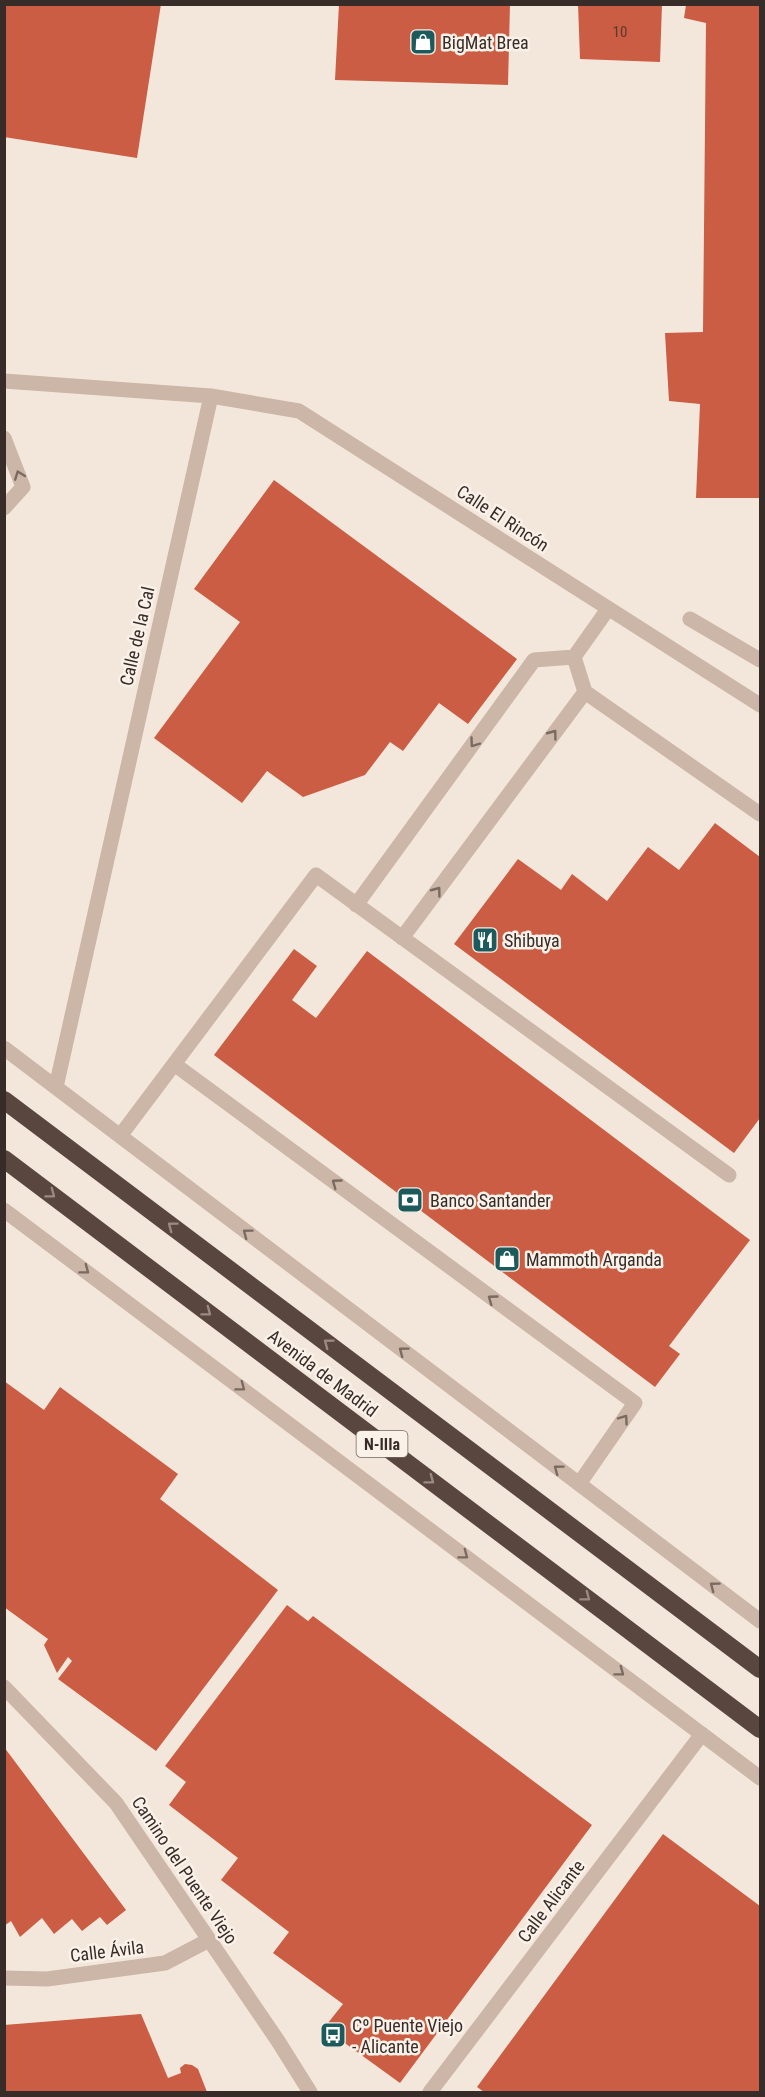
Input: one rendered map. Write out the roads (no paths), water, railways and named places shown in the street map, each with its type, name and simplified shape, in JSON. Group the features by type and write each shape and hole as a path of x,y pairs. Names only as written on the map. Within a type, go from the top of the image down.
{"highway":[{"name":"Avenida de Madrid","path":"4,1100 760,1669"},
{"name":"Avenida de Madrid","path":"4,1159 760,1728"}],"street":[{"path":"4,381 211,396"},
{"name":"Calle El Rincón","path":"211,396 299,411 760,705"},
{"name":"Calle de la Cal","path":"56,1087 211,396"},
{"path":"4,438 23,487 4,508"},
{"path":"574,657 608,609"},
{"path":"690,618 760,660"},
{"path":"574,657 585,692 760,814"},
{"path":"356,905 534,660 574,657"},
{"path":"402,938 585,692"},
{"path":"120,1136 316,875 729,1175"},
{"path":"4,1048 760,1621"},
{"path":"174,1064 634,1403 579,1484"},
{"path":"4,1210 760,1778"},
{"name":"Camino del Puente Viejo","path":"4,1687 116,1803 310,2092"},
{"name":"Calle Alicante","path":"430,2092 702,1734"},
{"name":"Calle Ávila","path":"4,1978 47,1979 165,1963 209,1940"}],"place":[{"name":"BigMat Brea","path":"423,42"},
{"name":"Shibuya","path":"485,940"},
{"name":"Banco Santander","path":"410,1200"},
{"name":"Mammoth Arganda","path":"507,1259"},
{"name":"Cº Puente Viejo - Alicante","path":"333,2035"}]}
